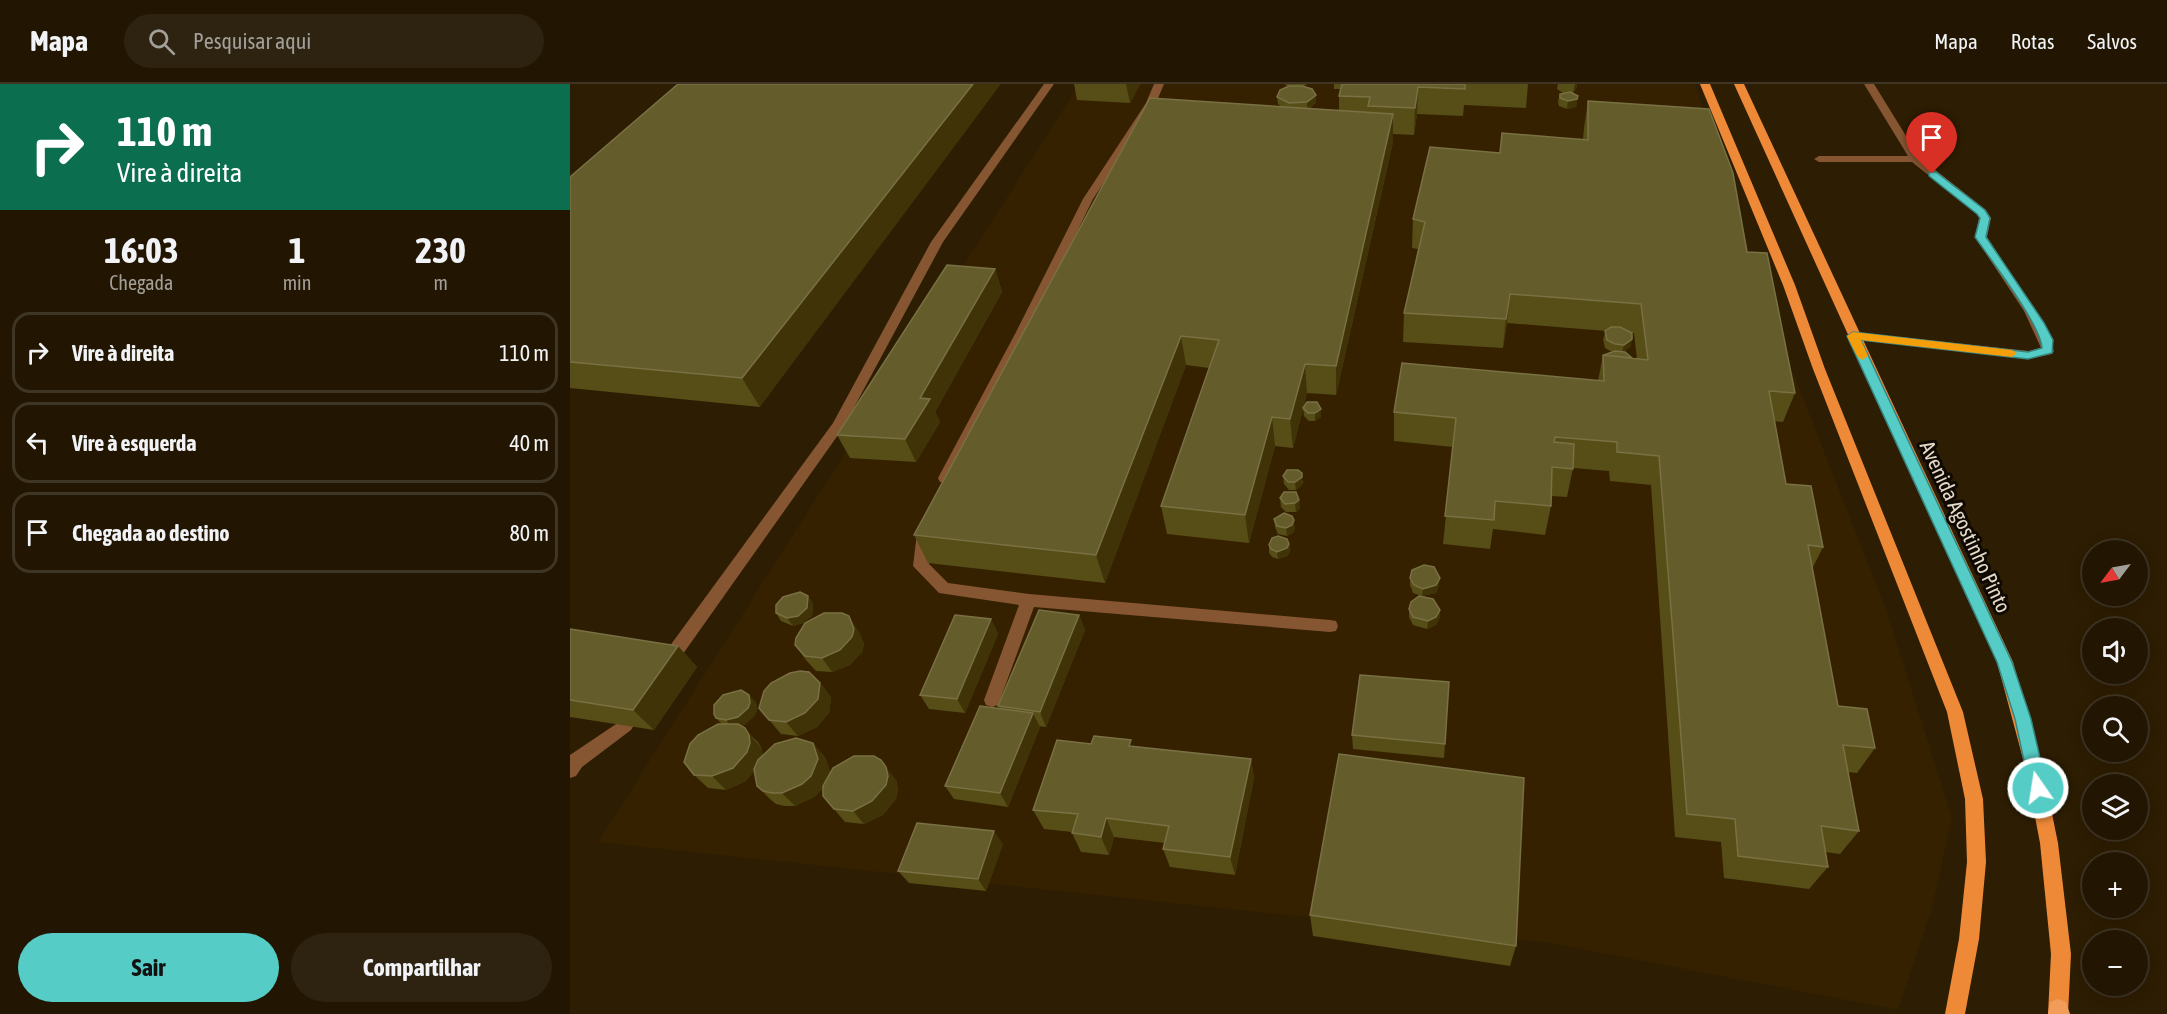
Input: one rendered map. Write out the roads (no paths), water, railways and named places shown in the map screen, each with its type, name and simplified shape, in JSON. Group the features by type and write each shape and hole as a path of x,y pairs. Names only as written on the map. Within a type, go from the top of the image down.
{"main road":[{"path":"1705,84 1790,285 1819,369 1954,712 1966,758 1976,813 1976,869 1970,934 1955,1014"},
{"name":"Avenida Agostinho Pinto","path":"1739,84 2005,662 2023,719 2049,834 2062,957 2058,1013"}],"lane":[{"path":"668,663 838,425 937,242 1049,84"},
{"path":"936,495 1021,334 1088,199 1151,103 1159,84"},
{"path":"1853,336 2028,355 2048,351 2048,340 1981,237 1985,218 1982,212 1915,159 1869,84"},
{"path":"1819,159 1915,159"},
{"path":"925,515 921,566 944,589 1029,600 1330,626"},
{"path":"992,700 1029,600"},
{"path":"572,763 625,725"}]}
